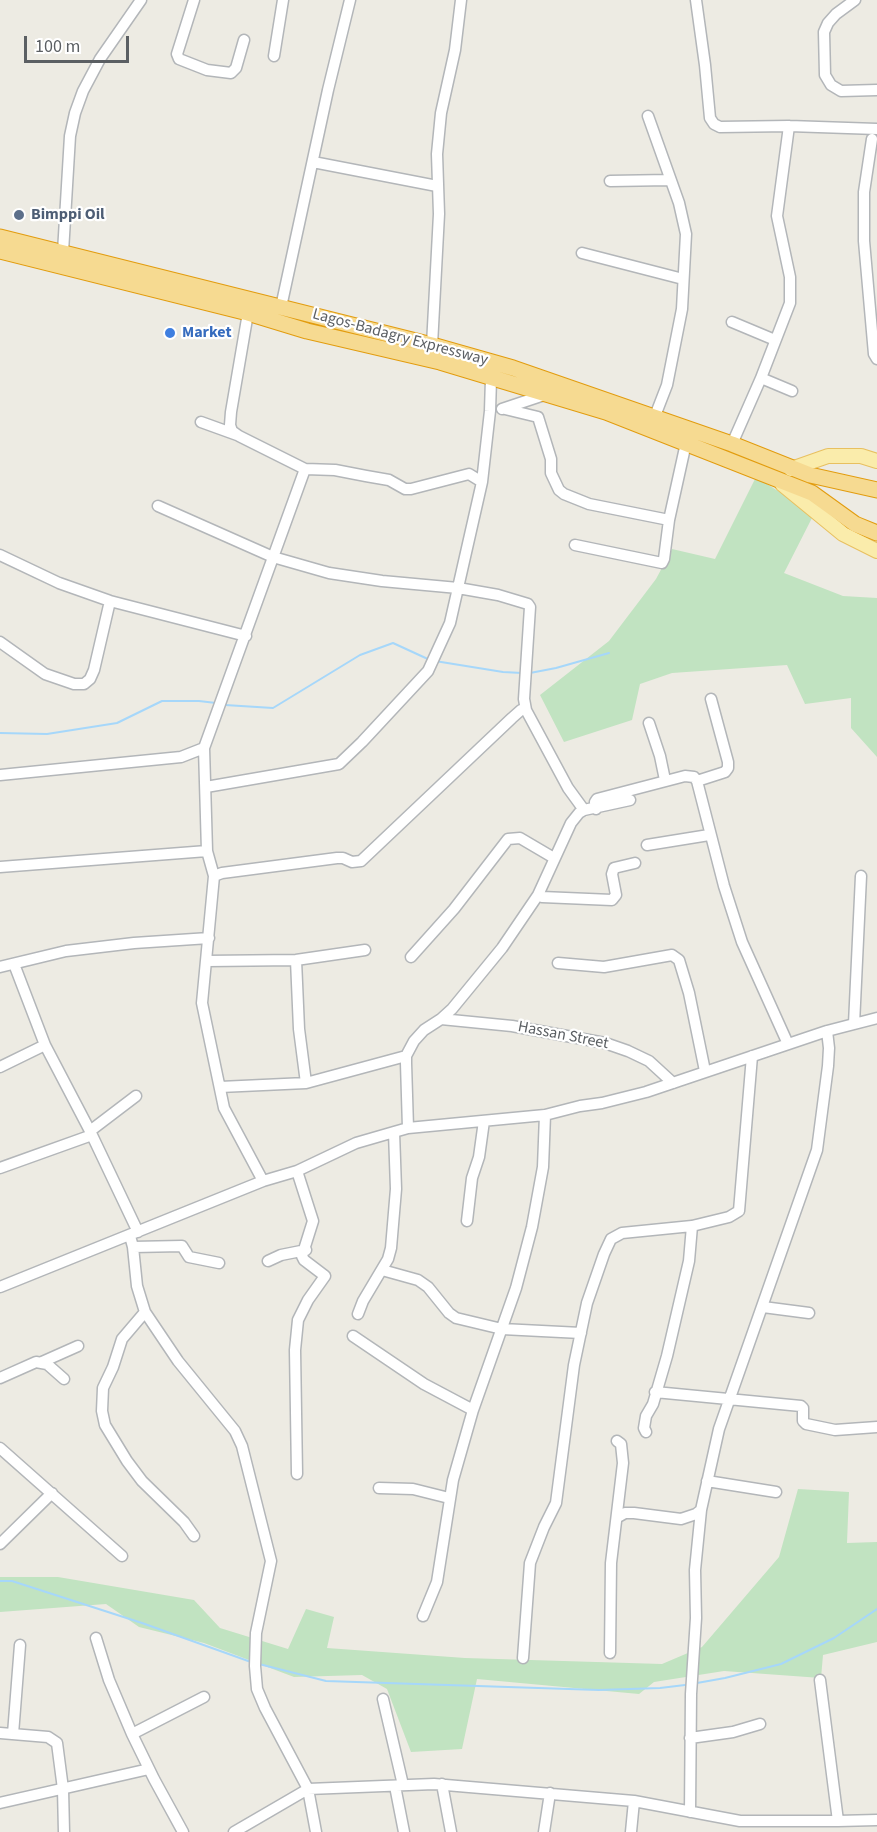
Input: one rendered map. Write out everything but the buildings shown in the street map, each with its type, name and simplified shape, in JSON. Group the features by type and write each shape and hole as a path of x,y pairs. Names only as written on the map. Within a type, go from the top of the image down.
{"highway":[{"name":"Lagos-Badagry Expressway","path":"0,237 432,345 513,368 656,416 791,469 877,490"},
{"name":"Lagos-Badagry Expressway","path":"0,251 248,312 307,331 440,362 606,412 812,493 848,520 877,533"},
{"path":"307,331 308,314"}],"main road":[{"path":"791,469 828,456 861,456 877,461"},
{"name":"Lagos-Badagry Expressway","path":"773,477 843,534 877,551"}],"street":[{"path":"63,252 70,136 75,113 83,91 100,59 141,0"},
{"path":"194,0 177,54 179,59 207,70 223,74 231,73 236,68 244,40"},
{"path":"274,56 283,0"},
{"path":"281,307 350,0"},
{"path":"432,345 440,214 437,154 441,113 454,50 461,0"},
{"path":"696,0 710,118 714,124 720,127 789,126 874,134 864,192 864,241 874,354 877,359"},
{"path":"855,0 836,14 824,32 825,75 831,85 841,91 877,90"},
{"path":"648,116 679,203 686,234 682,309 667,385 656,416"},
{"path":"732,444 790,303 790,277 777,216 789,126"},
{"path":"313,162 438,186"},
{"path":"610,181 669,180"},
{"path":"582,252 683,279"},
{"path":"239,436 232,431 230,425 248,312"},
{"path":"732,321 752,332 775,340"},
{"path":"760,378 792,391"},
{"path":"206,787 339,764 362,742 433,662 450,623 482,482 491,379"},
{"path":"490,411 505,409 548,394"},
{"path":"505,409 538,417 551,459 550,473 559,490 564,494 589,504 669,519"},
{"path":"201,422 239,436 305,469 335,470 390,480 408,489 469,474 482,482"},
{"path":"575,545 662,563 686,443"},
{"path":"263,1181 224,1108 202,1004 213,876 207,851 204,748 305,469"},
{"path":"158,506 273,557 329,573 382,581 458,588 498,595 528,604 530,607 524,699 526,710 568,788 584,810"},
{"path":"0,555 59,583 110,601 246,636"},
{"path":"0,642 45,674 74,684 84,684 90,679 93,670 110,601"},
{"path":"596,809 597,799 664,780 690,776 697,780 725,772 728,768 711,699"},
{"path":"213,876 337,858 352,862 362,861 512,718 521,710 526,710"},
{"path":"649,723 660,756 664,780"},
{"path":"0,775 181,758 204,748"},
{"path":"697,780 710,835 742,942 788,1044"},
{"path":"408,1128 406,1056 419,1036 441,1019 502,948 538,895 571,823 579,813 630,800"},
{"path":"647,845 710,835"},
{"path":"411,957 454,909 508,839 520,838 554,858"},
{"path":"0,867 207,851"},
{"path":"538,895 612,900 616,895 612,874 614,868 635,863"},
{"path":"854,1024 861,876"},
{"path":"0,968 66,951 134,943 209,938"},
{"path":"207,961 296,960 365,950"},
{"path":"558,963 604,967 672,955 679,960 689,993 705,1071"},
{"path":"296,960 299,1029 306,1083"},
{"path":"14,964 45,1045 91,1133 134,1238 137,1286 145,1312 178,1361 235,1431 242,1446 271,1561 256,1633 257,1689 308,1789 316,1832"},
{"path":"0,1287 134,1238 263,1181 297,1171 357,1143 408,1128 545,1115 612,1101 827,1031 877,1018"},
{"name":"Hassan Street","path":"441,1019 512,1026 605,1043 649,1061 673,1083"},
{"path":"690,1812 691,1689 696,1618 695,1570 701,1510 719,1429 817,1150 828,1066 827,1031"},
{"path":"0,1067 45,1045"},
{"path":"220,1088 306,1083 406,1056"},
{"path":"523,1658 531,1563 544,1527 556,1503 573,1376 587,1303 611,1239 622,1233 692,1226 729,1217 739,1211 752,1056"},
{"path":"0,1168 91,1133 136,1096"},
{"path":"423,1616 437,1582 448,1522 449,1498 473,1410 516,1288 532,1227 543,1167 545,1115"},
{"path":"466,1221 484,1121"},
{"path":"358,1314 363,1301 388,1259 391,1248 396,1189 394,1132"},
{"path":"297,1171 313,1221 303,1256 304,1260 325,1276 308,1300 298,1320 295,1350 297,1474"},
{"path":"646,1432 644,1428 646,1416 653,1404 671,1341 687,1272 692,1226"},
{"path":"134,1238 182,1246 189,1257 219,1263"},
{"path":"268,1261 281,1255 306,1250"},
{"path":"382,1270 418,1280 428,1287 449,1313 456,1318 502,1329 581,1333"},
{"path":"763,1307 809,1313"},
{"path":"145,1312 122,1338 113,1367 103,1388 103,1418 127,1461 142,1481 184,1522 194,1536"},
{"path":"353,1335 424,1384 473,1410"},
{"path":"42,1362 78,1346"},
{"path":"0,1378 36,1362 42,1362 64,1379"},
{"path":"655,1392 801,1406 803,1421 806,1424 836,1430 877,1427"},
{"path":"610,1653 611,1563 618,1517 623,1450 617,1441"},
{"path":"0,1448 122,1556"},
{"path":"707,1481 776,1492"},
{"path":"380,1488 413,1489 449,1498"},
{"path":"0,1544 52,1493"},
{"path":"618,1517 625,1513 634,1513 681,1519 701,1510"},
{"path":"96,1638 109,1680 132,1734 183,1832"},
{"path":"13,1734 20,1645"},
{"path":"820,1680 838,1821"},
{"path":"132,1734 204,1697"},
{"path":"382,1698 399,1785 404,1832"},
{"path":"690,1738 733,1732 760,1724"},
{"path":"0,1733 48,1737 57,1743 63,1789 64,1832"},
{"path":"0,1803 149,1769"},
{"path":"234,1832 308,1789 442,1784 634,1802 690,1812 739,1826 877,1820"},
{"path":"442,1784 451,1832"},
{"path":"544,1832 550,1793"},
{"path":"631,1832 634,1802"}],"green space":[{"path":"756,477 814,514 784,573 843,596 877,598 877,757 851,728 851,698 805,704 787,665 672,673 640,684 632,720 564,742 540,695 609,641 656,579 672,549 715,559"},
{"path":"798,1489 849,1492 847,1543 877,1542 877,1642 823,1655 821,1678 724,1671 654,1682 639,1694 477,1679 462,1749 411,1752 387,1689 362,1675 294,1677 204,1643 139,1627 106,1604 0,1612 0,1577 58,1577 194,1600 220,1628 288,1649 306,1609 334,1617 327,1648 465,1658 662,1664 702,1647 779,1557"}],"waterway":[{"path":"225,705 273,708 360,655 393,643 430,660"},
{"path":"530,673 609,653"},
{"path":"435,661 522,673"},
{"path":"0,733 47,734 117,723 162,701 216,703"},
{"path":"0,1581 12,1581 142,1623 251,1662"},
{"path":"697,1683 781,1664 834,1638 877,1609"},
{"path":"259,1664 326,1681 599,1690 685,1685"}],"place":[{"name":"Bimppi Oil","path":"19,215"},
{"name":"Market","path":"170,333"}]}
